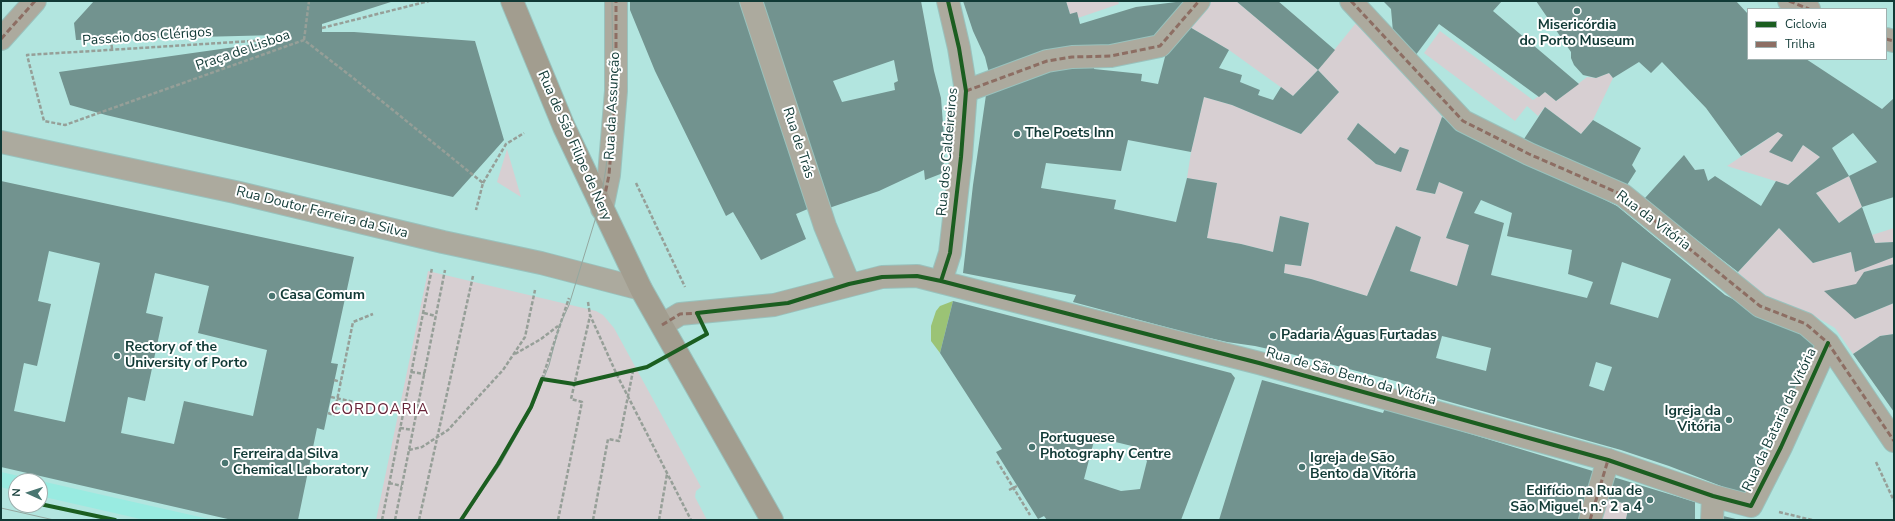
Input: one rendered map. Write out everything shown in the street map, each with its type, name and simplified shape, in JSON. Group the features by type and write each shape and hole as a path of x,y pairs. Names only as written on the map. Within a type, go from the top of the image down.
{"main road":[{"name":"Rua de São Filipe de Nery","path":"512,1 564,127 641,289 772,520"}],"street":[{"path":"1,39 35,1"},
{"name":"Rua da Assunção","path":"602,209 609,175 616,91 616,1"},
{"name":"Rua de Trás","path":"751,1 826,226 849,284"},
{"name":"Rua dos Caldeireiros","path":"941,281 950,253 961,157 966,91 959,48 948,1"},
{"path":"966,91 1047,61 1072,57 1111,56 1160,46 1199,1"},
{"name":"Rua da Vitória","path":"1351,1 1463,121 1529,154 1623,194 1760,306 1806,324 1828,343 1894,441"},
{"path":"1789,1 1806,8"},
{"name":"Rua Doutor Ferreira da Silva","path":"1,142 228,190 443,242 542,263 641,289"},
{"name":"Rua de São Bento da Vitória","path":"662,325 680,314 788,303 849,284 882,277 917,276 1259,363 1608,460 1713,496 1762,508"},
{"name":"Rua da Bataria da Vitória","path":"1762,508 1781,447 1828,343"},
{"path":"1590,520 1608,460"},
{"path":"1712,520 1713,496"}],"path":[{"path":"322,28 429,1"},
{"path":"110,39 112,49"},
{"path":"476,210 483,183 506,144 524,133"},
{"path":"633,176 697,313"},
{"path":"382,520 433,264"},
{"path":"395,520 446,267"},
{"path":"419,520 473,273"},
{"path":"409,450 422,447 448,430 480,397 514,354 525,337 536,288"},
{"path":"461,520 506,451 531,407 542,379 558,325 570,295"},
{"path":"588,300 590,315 628,397 691,520"},
{"path":"424,313 436,316"},
{"path":"328,413 334,415 354,322 372,314"},
{"path":"558,520 582,402 571,400 590,315"},
{"path":"514,354 541,339 558,325"},
{"path":"593,520 608,439 620,441 633,371"},
{"path":"411,372 425,374"},
{"path":"542,379 574,384"},
{"path":"334,380 340,382"},
{"path":"331,397 354,402"},
{"path":"400,428 413,430"},
{"path":"1874,459 1894,501"},
{"path":"996,461 1030,514"},
{"path":"659,520 667,474"},
{"path":"389,483 402,486"},
{"path":"1010,490 1018,486"},
{"path":"1762,508 1812,520"}],"shaded area":[{"path":"1066,1 1118,1 1119,4 1078,18 1077,13 1070,14"},
{"path":"1210,1 1236,1 1318,70 1293,96 1229,50 1188,26"},
{"path":"1356,23 1433,103 1442,117 1416,190 1435,194 1439,182 1463,192 1446,237 1469,245 1457,286 1410,271 1421,237 1396,226 1367,296 1311,279 1284,273 1285,264 1301,266 1309,223 1280,216 1273,252 1207,238 1217,183 1187,178 1191,152 1204,97 1232,105 1301,134 1339,92 1318,70","holes":["1358,123 1395,154 1400,147 1408,150 1401,172 1376,164 1347,139"]},
{"path":"1440,31 1533,100 1545,92 1556,101 1587,77 1596,78 1609,73 1613,78 1593,120 1581,134 1545,107 1538,116 1527,106 1515,121 1424,53"},
{"path":"1778,132 1784,134 1770,152 1792,162 1803,145 1820,157 1788,185 1727,166"},
{"path":"507,149 521,197 497,182"},
{"path":"1849,176 1862,207 1839,223 1816,193"},
{"path":"1779,228 1813,263 1851,252 1855,271 1894,257 1894,264 1864,272 1855,319 1894,303 1894,334 1880,336 1853,354 1835,328 1811,314 1760,295 1738,272"},
{"path":"1894,228 1894,242 1875,243 1872,235"},
{"path":"428,271 596,311 603,315 614,328 701,487 696,491 695,497 707,520 376,520"},
{"path":"953,301 940,353 931,341 931,326 936,311 940,306"},
{"path":"1,472 8,474 8,489 1,487"},
{"path":"48,483 213,520 145,520 48,498"},
{"path":"1606,498 1629,505 1626,519 1629,520 1599,520"}],"building":[{"path":"94,1 394,1 322,24 322,32 354,32 475,41 504,140 453,197 106,115 70,105 59,72 256,44 279,35 76,40 74,23"},
{"path":"630,1 740,1 810,208 796,214 806,239 761,260 733,212 726,216 655,71 630,10"},
{"path":"758,1 921,1 934,71 941,98 945,150 943,173 925,180 924,170 879,191 829,208","holes":["894,60 898,81 894,83 895,90 842,102 833,81"]},
{"path":"963,1 1066,1 1070,14 1077,12 1080,24 1136,7 1184,1 1159,36 990,77 985,57 973,31"},
{"path":"1236,1 1278,1 1335,50 1318,70"},
{"path":"1383,1 1502,1 1493,11 1579,84 1556,101 1545,92 1539,97 1439,24 1415,56 1393,32 1391,9"},
{"path":"1536,1 1736,1 1747,13 1747,60 1808,60 1882,109 1894,98 1894,197 1862,207 1875,243 1894,242 1894,257 1855,272 1851,252 1813,263 1779,228 1738,272 1645,198 1684,155 1695,170 1704,169 1708,181 1715,176 1761,206 1776,181 1788,185 1820,157 1803,145 1792,162 1769,152 1783,135 1778,132 1741,156 1706,108 1662,62 1651,73 1639,62 1613,78 1609,73 1596,78 1583,75 1574,65 1571,58 1571,52","holes":["1853,133 1877,162 1849,176 1832,148","1849,176 1862,207 1839,223 1816,193"]},
{"path":"1188,26 1229,50 1219,68 1242,75 1240,82 1260,90 1258,95 1273,100 1281,87 1293,96 1318,70 1339,92 1301,134 1232,105 1204,97 1191,152 1128,140 1121,171 1046,163 1041,188 1116,200 1114,209 1176,222 1187,178 1217,183 1207,238 1273,252 1280,216 1309,223 1301,266 1285,264 1284,273 1311,279 1367,296 1396,226 1421,237 1410,271 1457,286 1469,245 1446,238 1463,192 1439,182 1435,194 1416,190 1442,117 1617,206 1725,295 1790,328 1817,344 1770,446 1764,446 1747,496 1669,466 1621,450 1425,395 1399,382 1291,354 1188,333 1073,302 1076,295 963,273 973,185 987,88 1061,61 1095,61 1094,69 1142,74 1141,81 1158,84 1166,53","holes":["1481,200 1512,213 1507,236 1572,250 1568,274 1593,282 1587,298 1491,275 1504,223 1474,213","1622,262 1671,279 1658,318 1610,304","1442,336 1491,348 1486,371 1436,358","1596,362 1612,367 1604,391 1589,386"]},
{"path":"1545,107 1581,134 1593,120 1641,148 1632,165 1636,171 1627,185 1522,142"},
{"path":"1358,123 1395,154 1400,147 1409,150 1401,172 1376,164 1347,139"},
{"name":"Rectory of the University of Porto","path":"1,181 354,257 331,363 338,364 324,430 317,428 298,520 232,520 48,478 48,473 27,473 1,467","holes":["49,251 100,263 65,422 14,411 24,363 37,366 51,304 38,301","155,273 209,286 198,333 267,350 253,416 184,401 174,444 121,433 128,397 145,401 163,317 146,313"]},
{"path":"1894,264 1894,303 1855,319 1824,291 1856,284 1864,272"},
{"path":"953,301 1231,373 1235,378 1181,520 1047,520 1044,516 1038,519 996,452 1002,449 940,353","holes":["1095,437 1136,447 1147,461 1140,489 1121,491 1084,479"]},
{"path":"1894,334 1894,412 1853,354 1880,336"},
{"path":"1262,380 1383,413 1385,408 1596,472 1582,520 1219,520"},
{"name":"Edifício na Rua de São Miguel, n.º 2 a 4","path":"1610,476 1695,502 1695,520 1626,519 1629,505 1606,498"},
{"path":"1723,516 1736,519 1736,520 1723,520"}],"tram line":[{"path":"462,520 500,465 532,408 549,365 559,327 569,305 600,204 606,168 613,90 612,1"},
{"path":"1,508 54,520"}],"marked path":[{"path":"1,39 35,1"},
{"path":"602,209 609,175 616,91 616,1"},
{"path":"966,91 1047,61 1072,57 1111,56 1160,46 1199,1"},
{"path":"1351,1 1463,121 1529,154 1623,195 1760,306 1806,324 1828,343 1894,441"},
{"path":"1789,1 1806,8"},
{"path":"1887,39 1894,41"},
{"path":"662,325 680,314 700,313"},
{"path":"1590,520 1608,460"}],"cycle path":[{"path":"941,281 950,253 961,157 966,91 959,48 948,1"},
{"path":"461,520 498,464 531,407 542,379 574,384 647,367 707,334 697,313 788,303 849,284 882,277 917,276 941,281 1259,363 1608,460 1713,496 1751,506 1781,447 1828,343"},
{"path":"48,506 115,520"}],"place":[{"name":"Misericórdia do Porto Museum","path":"1577,11"},
{"name":"The Poets Inn","path":"1017,134"},
{"name":"Casa Comum","path":"272,296"},
{"name":"Padaria Águas Furtadas","path":"1273,336"},
{"name":"Rectory of the University of Porto","path":"117,356"},
{"name":"Igreja da Vitória","path":"1729,420"},
{"name":"Portuguese Photography Centre","path":"1032,447"},
{"name":"Ferreira da Silva Chemical Laboratory","path":"225,463"},
{"name":"Igreja de São Bento da Vitória","path":"1302,467"},
{"name":"Edifício na Rua de São Miguel, n.º 2 a 4","path":"1650,500"}],"district":[{"name":"CORDOARIA","path":"380,410"}]}
